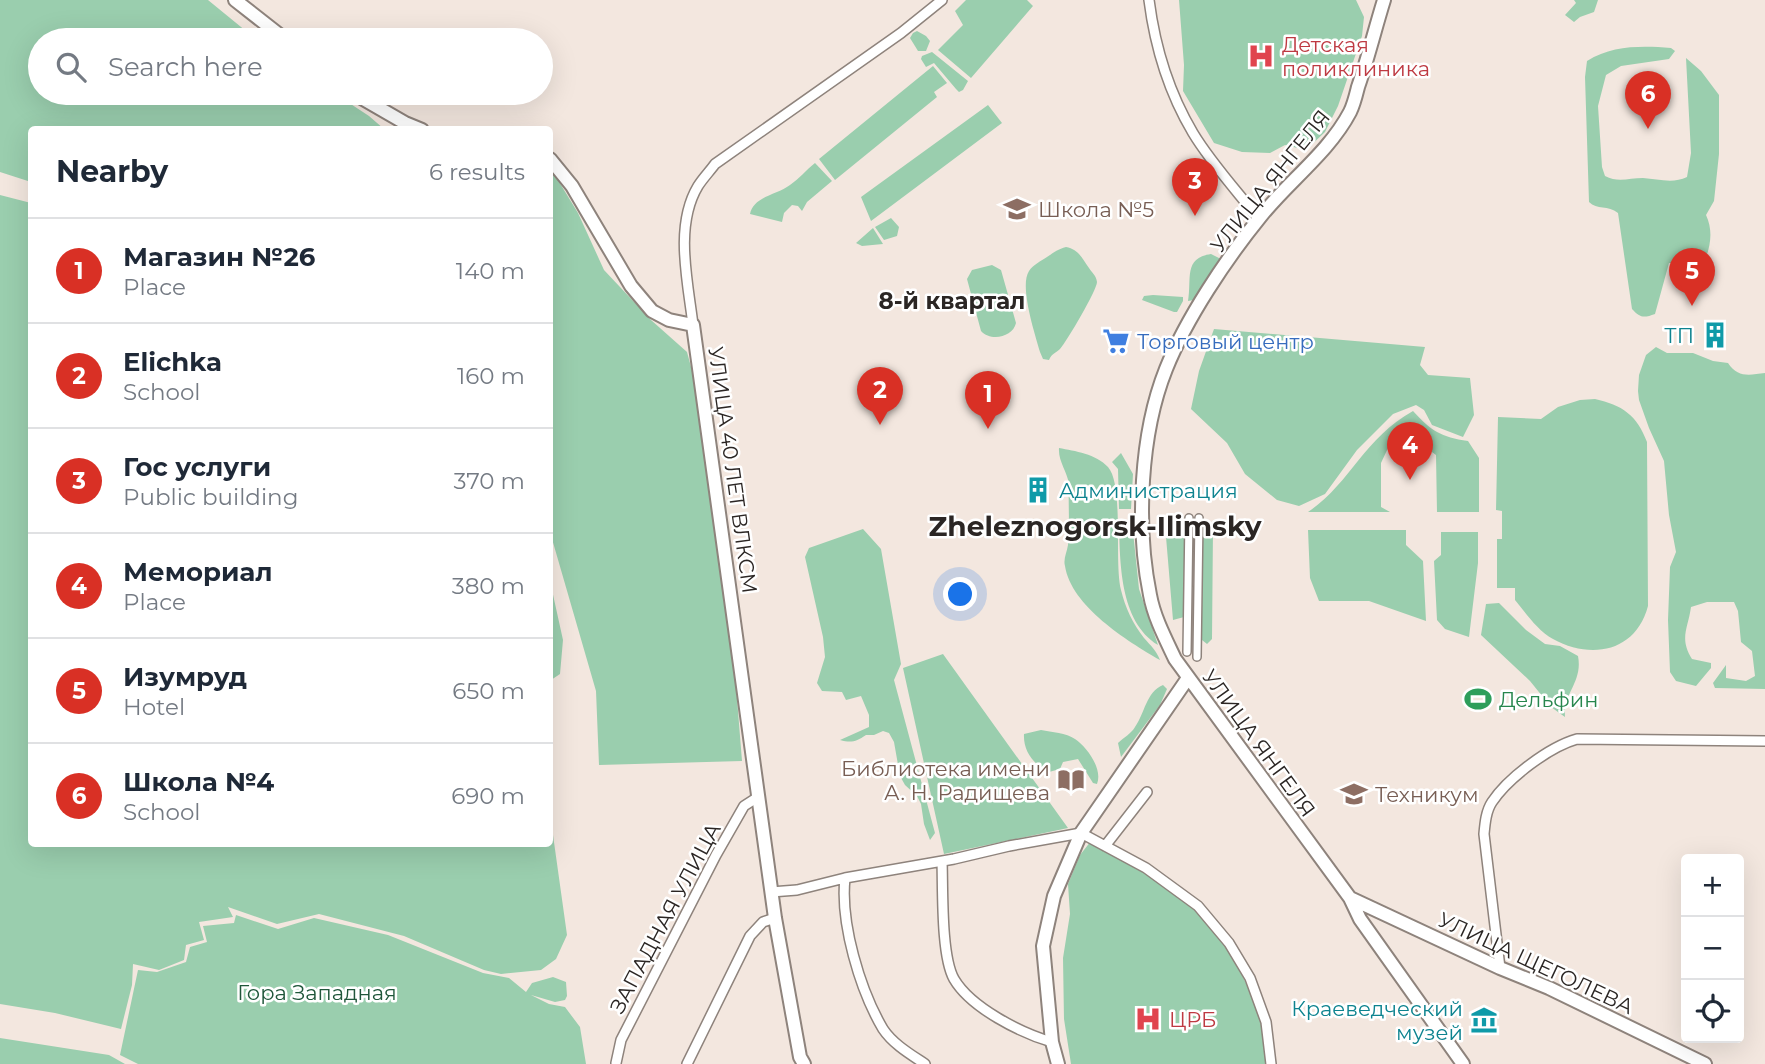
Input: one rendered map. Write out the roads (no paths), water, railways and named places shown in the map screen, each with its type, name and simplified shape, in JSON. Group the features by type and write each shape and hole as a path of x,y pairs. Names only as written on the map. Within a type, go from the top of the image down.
{"street":[{"path":"234,0 270,28"},
{"name":"УЛИЦА 40 ЛЕТ ВЛКСМ","path":"804,1064 800,1057 789,1003 771,892 693,325 685,228 698,186 715,164 901,33 942,0"},
{"path":"1149,0 1154,40 1171,91 1194,134 1259,219"},
{"name":"УЛИЦА ЯНГЕЛЯ","path":"1384,0 1350,111 1325,148 1259,219 1178,340 1152,413 1147,444 1143,529 1150,597 1165,638 1188,678 1350,898 1360,919 1463,1064"},
{"path":"374,105 412,126"},
{"path":"553,163 572,186 631,286 652,311 669,320 693,325"},
{"path":"1187,652 1188,518"},
{"path":"1197,657 1199,518"},
{"path":"1058,1064 1052,1042 1044,946 1054,896 1081,833 1188,678"},
{"path":"1500,968 1484,834 1485,819 1491,803 1522,772 1556,746 1577,739 1765,741"},
{"path":"1105,846 1147,792"},
{"name":"ЗАПАДНАЯ УЛИЦА","path":"617,1063 621,1040 716,855 744,806 758,797"},
{"path":"771,892 797,890 845,878 1081,833 1146,868 1198,906 1229,943 1250,978 1266,1022 1271,1064"},
{"path":"942,861 945,940 953,977 962,990 1001,1021 1031,1036 1052,1042"},
{"path":"845,878 843,896 850,944 868,995 884,1030 897,1045 925,1064"},
{"name":"УЛИЦА ЩЕГОЛЕВА","path":"1350,898 1549,988 1705,1064"},
{"path":"687,1064 750,936 763,922 775,918"}],"place":[{"name":"Детская поликлиника","path":"1261,56"},
{"name":"Школа №4","path":"1648,129"},
{"name":"Школа №5","path":"1017,209"},
{"name":"Гос услуги","path":"1195,216"},
{"name":"Изумруд","path":"1692,306"},
{"name":"ТП","path":"1715,335"},
{"name":"Торговый центр","path":"1116,341"},
{"name":"Elichka","path":"880,425"},
{"name":"Магазин №26","path":"988,429"},
{"name":"Мемориал","path":"1410,480"},
{"name":"Администрация","path":"1038,490"},
{"name":"Дельфин","path":"1478,699"},
{"name":"Библиотека имени А. Н. Радищева","path":"1071,780"},
{"name":"Техникум","path":"1354,794"},
{"name":"ЦРБ","path":"1148,1019"},
{"name":"Краеведческий музей","path":"1484,1020"}],"district":[{"name":"8-й квартал","path":"952,301"},
{"name":"Zheleznogorsk-Ilimsky","path":"1095,526"}],"park label":[{"name":"Гора Западная","path":"317,992"}]}
